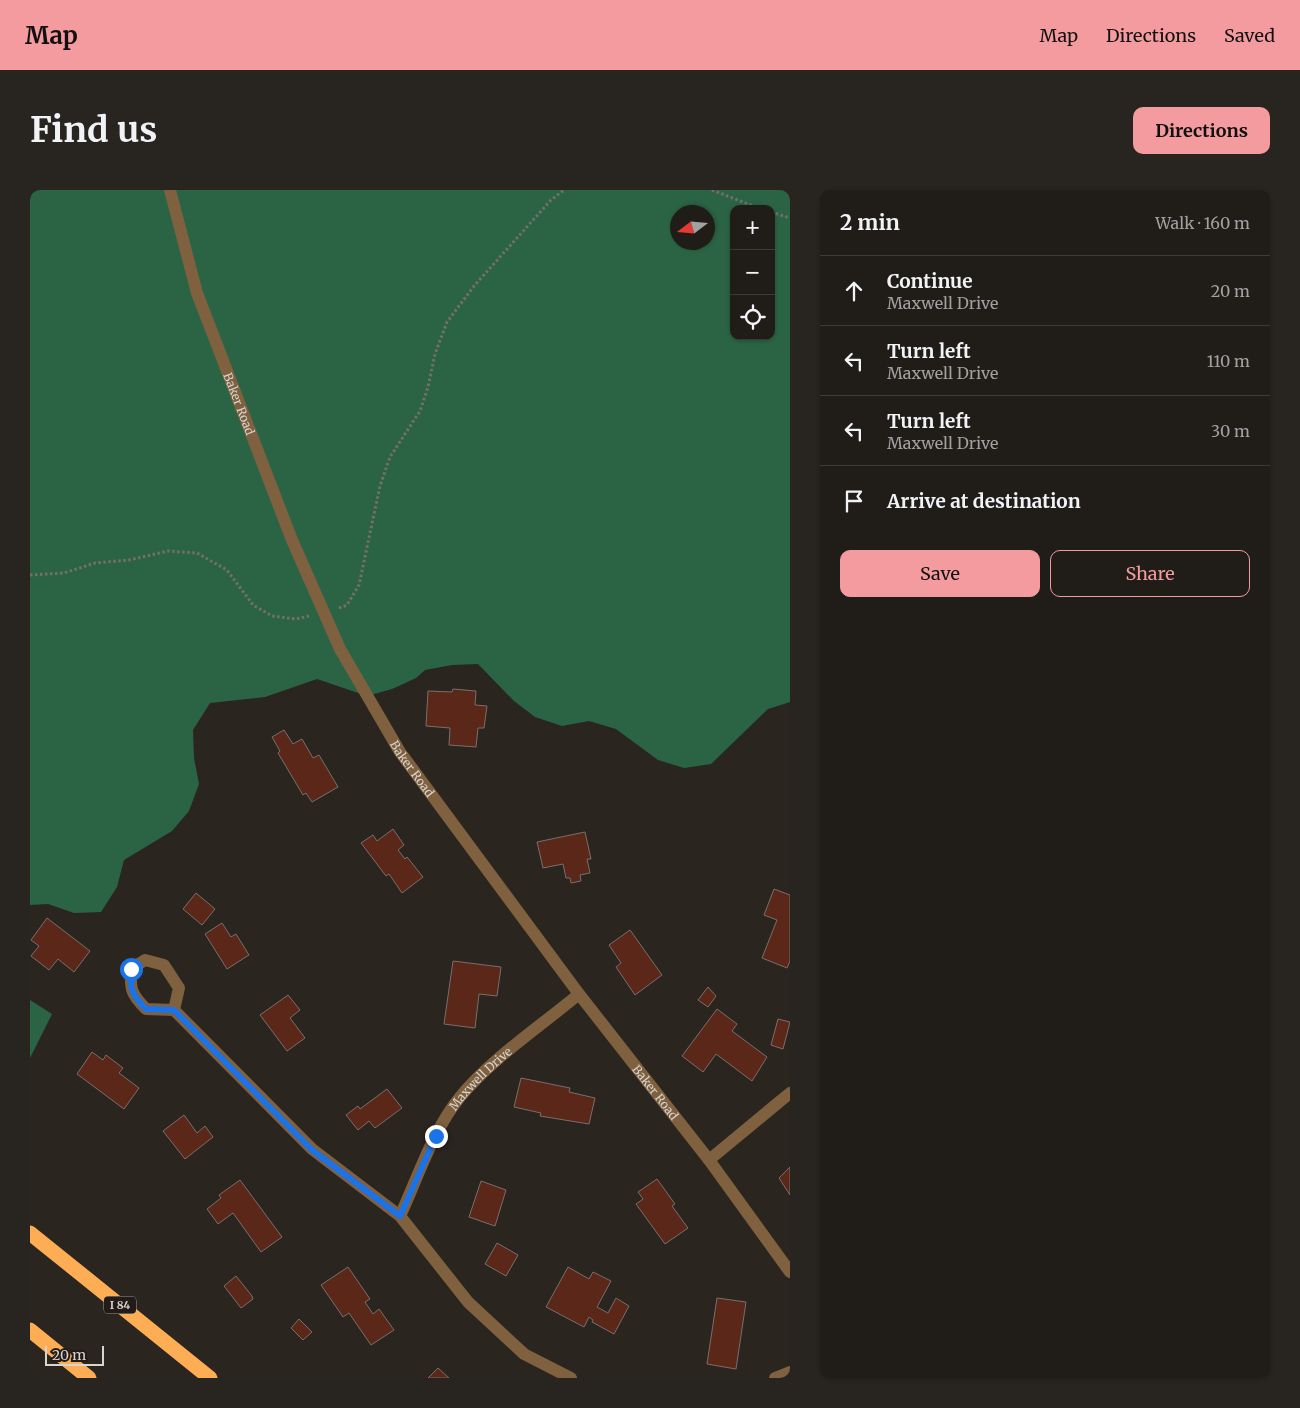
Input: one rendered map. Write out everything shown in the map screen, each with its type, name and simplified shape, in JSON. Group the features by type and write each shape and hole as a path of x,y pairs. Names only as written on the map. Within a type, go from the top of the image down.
{"highway":[{"name":"I 84","path":"30,1233 210,1378"},
{"path":"30,1330 89,1378"}],"street":[{"name":"Baker Road","path":"170,190 197,293 292,540 340,649 400,752 579,994 709,1160 790,1272"},
{"path":"174,1010 180,988 164,965 145,960 131,969 130,984 134,997 146,1009 174,1010 312,1150 400,1216 468,1302 524,1354 571,1378"},
{"name":"Maxwell Drive","path":"400,1216 436,1136 460,1097 488,1069 579,994"},
{"path":"709,1160 790,1093"},
{"path":"775,1378 790,1372"}],"path":[{"path":"30,575 64,573 95,563 129,560 168,551 197,553 227,570 253,605 272,616 296,619 347,605 359,585 380,486 390,457 420,411 428,387 435,354 447,322 474,286 551,200 564,190"},
{"path":"712,190 751,205"},
{"path":"775,213 790,218"}],"green space":[{"path":"30,190 790,190 790,702 768,709 711,764 684,768 658,760 616,729 589,721 562,726 535,717 514,701 478,664 452,665 425,670 416,678 392,689 367,696 317,679 265,697 210,703 193,730 194,758 199,784 189,811 172,831 124,860 117,887 101,912 74,913 48,904 30,905"},
{"path":"30,1000 52,1014 30,1058"}],"building":[{"path":"453,689 476,691 475,705 487,706 484,728 478,728 476,747 449,745 450,728 426,726 428,691 452,692"},
{"path":"284,730 293,744 302,739 313,758 319,755 338,787 312,802 306,793 303,795 278,753 280,751 272,737"},
{"path":"393,829 404,845 398,850 405,859 407,857 423,877 402,893 389,874 386,876 361,843 373,835 377,841"},
{"path":"585,832 591,859 587,859 590,873 580,875 581,881 571,883 570,878 566,878 563,864 543,868 537,842"},
{"path":"774,889 790,895 790,961 787,968 762,958 777,920 764,915"},
{"path":"196,893 215,909 202,925 183,909"},
{"path":"47,918 90,951 74,972 58,959 49,970 31,956 39,946 31,940"},
{"path":"222,923 231,937 236,934 249,955 227,969 205,934"},
{"path":"630,930 662,975 635,995 616,967 621,963 609,945"},
{"path":"453,961 501,967 497,996 479,994 475,1028 444,1024"},
{"path":"708,987 716,996 708,1007 698,1000"},
{"path":"288,995 300,1010 290,1018 305,1038 287,1051 260,1015"},
{"path":"717,1009 737,1024 732,1031 767,1057 752,1081 716,1054 703,1072 682,1056"},
{"path":"778,1019 790,1022 783,1049 771,1045"},
{"path":"92,1052 103,1060 106,1055 123,1068 119,1073 139,1088 124,1109 77,1074"},
{"path":"521,1078 570,1088 569,1092 595,1098 589,1124 540,1116 541,1113 514,1107"},
{"path":"387,1089 402,1108 375,1128 369,1121 358,1130 346,1115 358,1106 360,1109"},
{"path":"184,1115 197,1133 205,1126 213,1137 185,1159 163,1131"},
{"path":"790,1167 790,1195 779,1178"},
{"path":"657,1179 675,1204 672,1206 688,1228 665,1244 636,1204 643,1199 638,1192"},
{"path":"240,1180 282,1237 261,1252 233,1213 218,1224 207,1209 221,1198 219,1195"},
{"path":"481,1181 506,1190 495,1226 469,1217"},
{"path":"497,1243 518,1255 506,1276 485,1264"},
{"path":"348,1267 370,1299 365,1302 373,1314 379,1309 394,1330 371,1345 349,1313 343,1317 321,1285"},
{"path":"568,1267 589,1279 593,1272 611,1281 597,1307 608,1313 616,1298 629,1306 614,1334 592,1322 593,1320 589,1317 584,1327 546,1307"},
{"path":"236,1276 253,1299 241,1308 224,1286"},
{"path":"717,1298 746,1302 736,1369 707,1364"},
{"path":"299,1319 312,1332 303,1340 291,1328"},
{"path":"438,1368 449,1378 428,1378"}],"route":[{"path":"131,969 130,984 134,997 146,1009 174,1010 312,1150 360,1184 400,1216 436,1136"}]}
